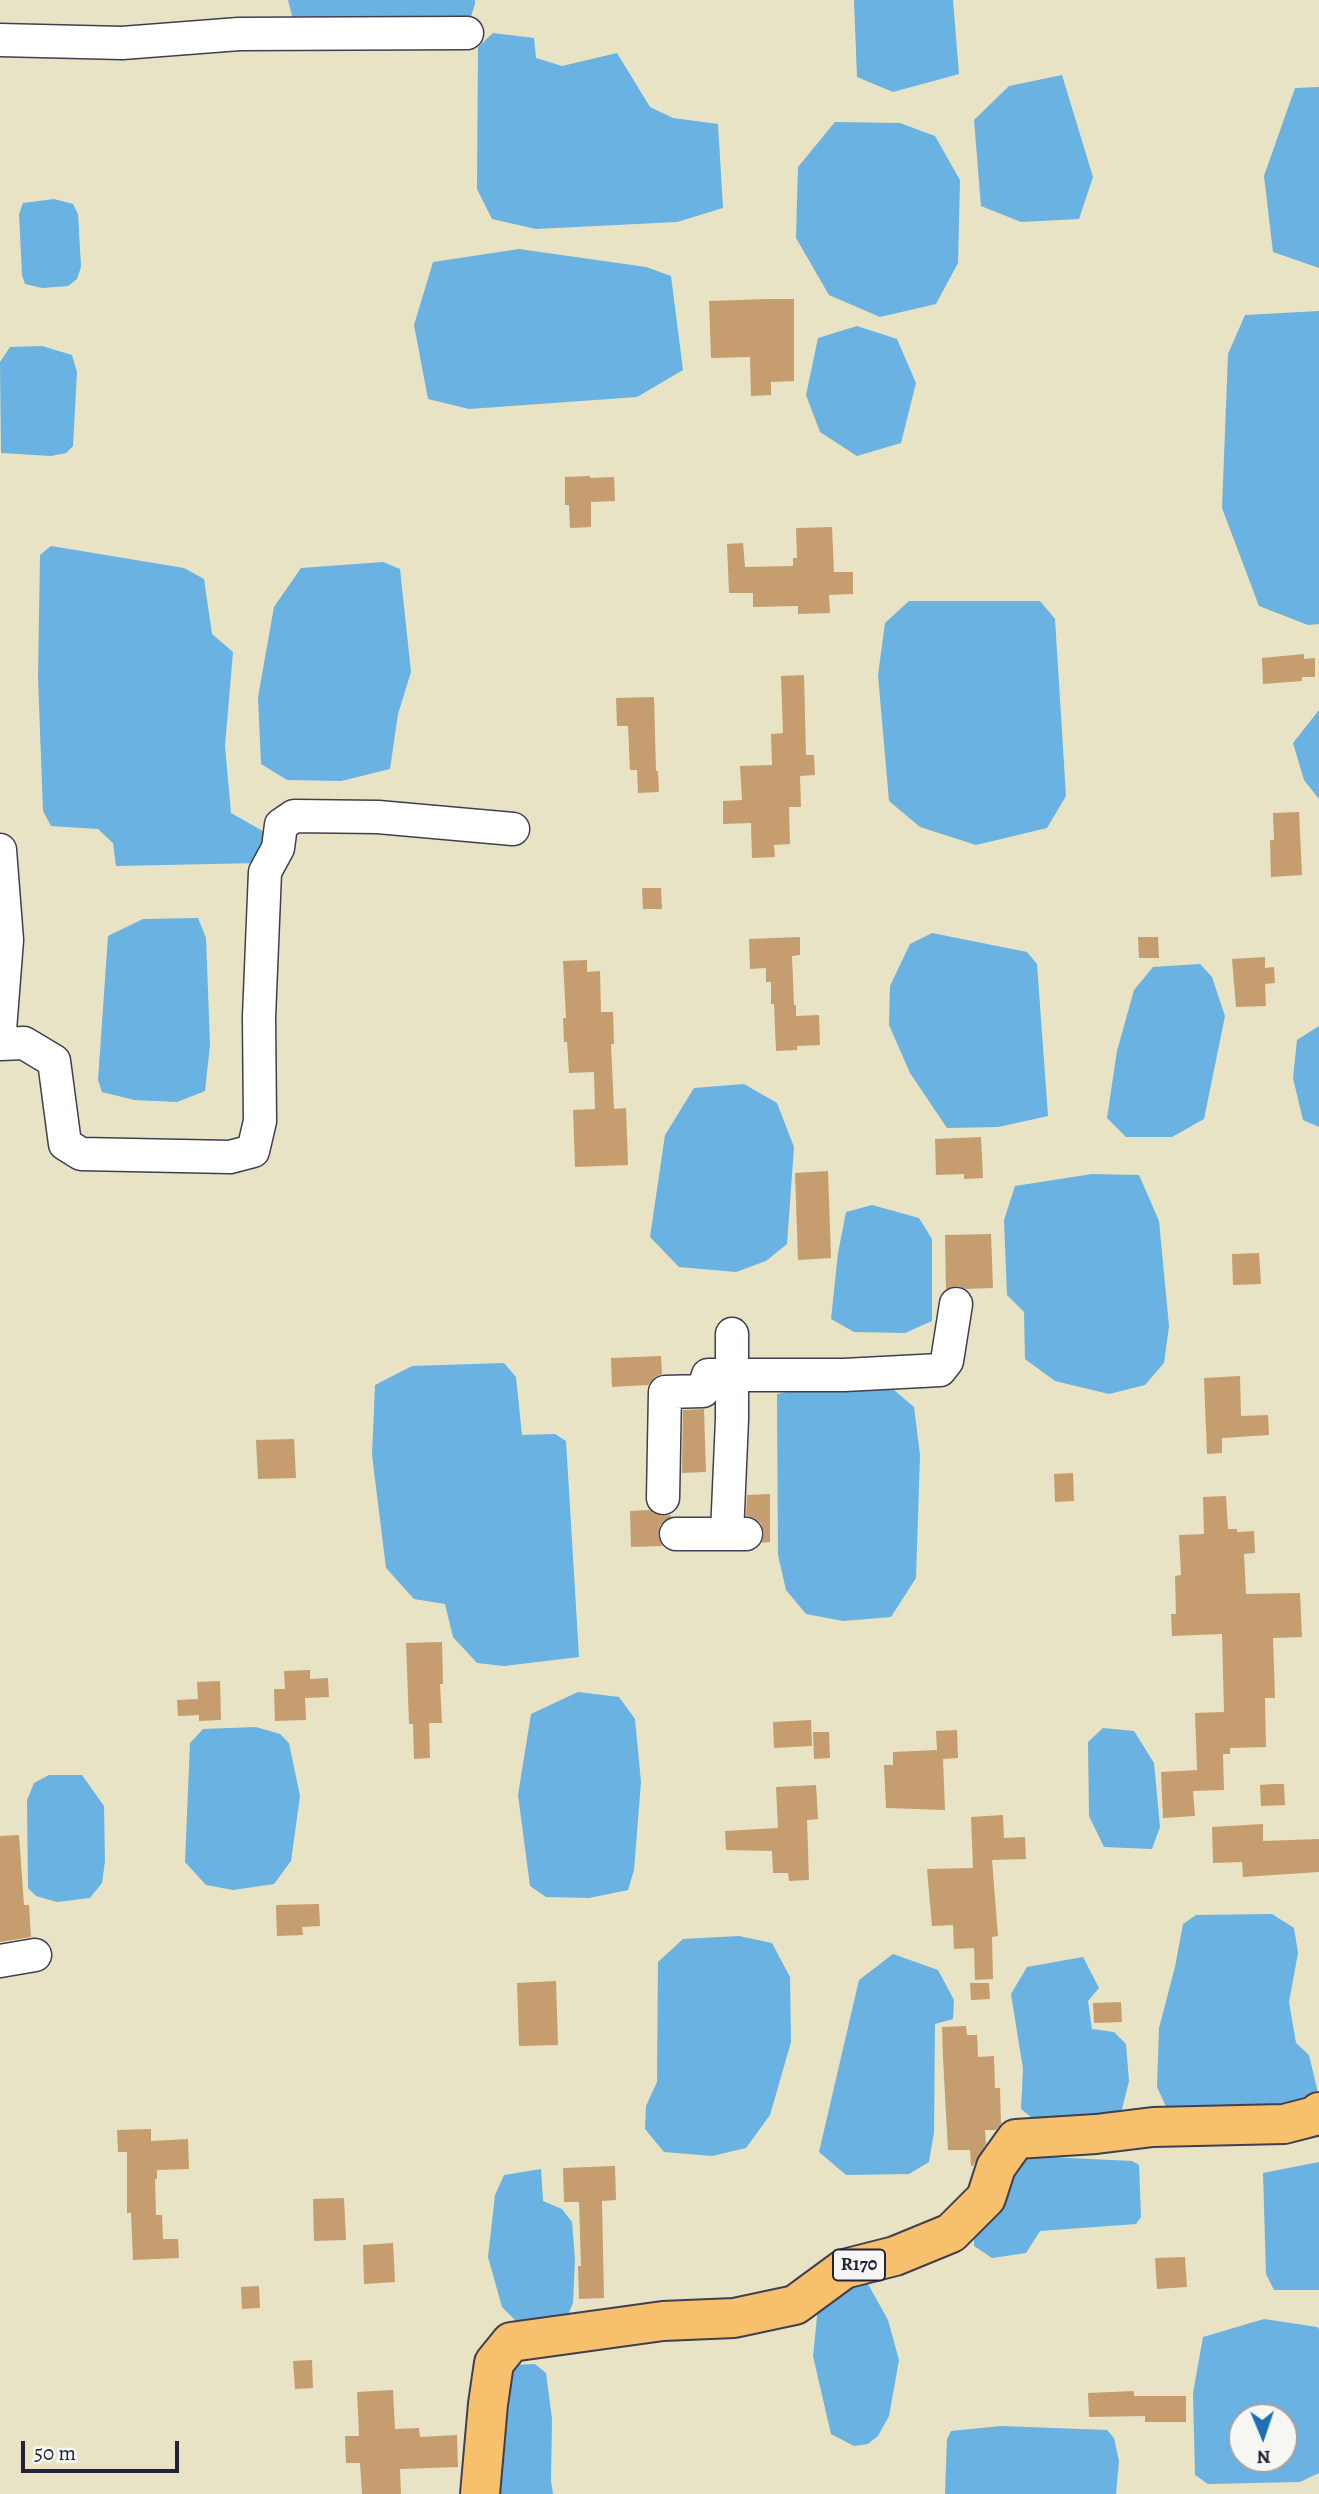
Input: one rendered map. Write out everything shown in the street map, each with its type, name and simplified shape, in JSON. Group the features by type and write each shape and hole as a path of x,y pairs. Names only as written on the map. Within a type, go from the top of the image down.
{"main road":[{"name":"R170","path":"480,2494 494,2363 511,2342 663,2321 734,2318 795,2305 844,2269 895,2256 951,2233 986,2197 996,2167 1016,2138 1096,2134 1153,2127 1284,2124 1315,2116 1319,2112"}],"street":[{"path":"0,40 122,43 239,34 467,33"},
{"path":"0,1044 24,1043 54,1061 65,1144 81,1154 230,1157 253,1151 260,1121 259,1017 265,872 278,848 281,825 294,816 378,817 513,829"},
{"path":"0,850 7,940 0,1030"},
{"path":"663,1498 665,1392 703,1391 708,1375 844,1375 940,1370 947,1361 956,1304"},
{"path":"676,1534 736,1534 732,1335"},
{"path":"0,1961 35,1955"}],"water":[{"path":"288,0 475,0 475,4 469,23 293,20"},
{"path":"854,0 953,0 959,74 893,92 857,77"},
{"path":"493,33 534,38 536,58 562,66 617,53 650,107 673,118 718,124 723,208 677,222 536,229 492,219 477,189 478,47"},
{"path":"1062,75 1093,177 1079,219 1021,222 981,206 974,120 1009,86"},
{"path":"1319,87 1319,268 1273,252 1264,176 1295,88"},
{"path":"835,122 900,123 935,136 960,180 958,263 936,304 880,317 829,295 796,238 798,167"},
{"path":"54,199 73,204 78,214 81,267 77,279 68,286 42,288 25,284 22,275 19,214 23,203"},
{"path":"519,249 646,267 671,276 683,370 637,397 469,409 428,399 414,325 433,262"},
{"path":"1319,311 1319,624 1308,625 1259,606 1222,508 1228,354 1245,315"},
{"path":"857,326 897,339 916,383 901,443 857,456 820,432 806,395 818,338"},
{"path":"42,346 72,355 77,372 73,446 66,453 51,456 1,453 0,362 10,347"},
{"path":"51,546 184,568 204,579 212,634 233,652 225,746 231,813 268,834 259,863 116,866 113,843 98,829 51,826 43,811 38,678 40,555"},
{"path":"383,562 400,569 411,672 398,714 390,769 341,781 287,780 261,764 258,697 274,607 301,568"},
{"path":"909,601 1040,601 1055,619 1066,796 1047,828 976,845 920,827 889,801 878,675 885,623"},
{"path":"1319,710 1319,799 1304,780 1293,743"},
{"path":"198,918 206,938 210,1045 205,1091 177,1102 134,1100 102,1092 98,1080 108,936 143,919"},
{"path":"932,933 1027,952 1037,964 1048,1116 998,1127 947,1128 910,1073 889,1025 890,986 910,944"},
{"path":"1200,964 1212,977 1225,1016 1204,1119 1172,1137 1126,1137 1107,1118 1117,1051 1134,990 1153,967"},
{"path":"1319,1026 1319,1127 1303,1120 1293,1078 1297,1040"},
{"path":"744,1084 777,1103 794,1147 787,1244 766,1261 736,1272 679,1267 650,1237 665,1135 694,1088"},
{"path":"1092,1174 1139,1175 1159,1221 1169,1326 1164,1363 1145,1385 1109,1394 1055,1381 1025,1359 1024,1312 1007,1295 1004,1220 1015,1186"},
{"path":"872,1205 919,1218 932,1239 932,1321 905,1333 854,1332 831,1319 838,1253 846,1212"},
{"path":"504,1363 516,1377 522,1435 555,1434 566,1441 579,1657 504,1666 477,1663 453,1637 445,1604 414,1599 386,1568 372,1455 375,1385 412,1366"},
{"path":"808,1388 894,1390 914,1407 920,1455 916,1578 891,1617 843,1621 806,1614 786,1590 778,1555 777,1394"},
{"path":"578,1692 619,1697 635,1719 641,1782 634,1870 628,1890 589,1898 546,1897 530,1886 518,1795 531,1714"},
{"path":"256,1727 280,1734 289,1743 300,1796 291,1861 274,1884 233,1890 206,1885 185,1862 190,1743 203,1729"},
{"path":"1103,1728 1134,1731 1154,1763 1160,1827 1152,1849 1104,1847 1089,1816 1088,1742"},
{"path":"49,1775 82,1775 104,1806 105,1861 102,1883 90,1898 57,1902 36,1896 28,1888 27,1800 34,1783"},
{"path":"1272,1914 1294,1928 1298,1953 1289,2002 1296,2043 1309,2055 1318,2093 1314,2107 1169,2113 1157,2087 1159,2028 1183,1924 1196,1915"},
{"path":"739,1936 772,1943 790,1977 791,2042 770,2115 746,2148 712,2156 664,2152 645,2129 646,2106 657,2082 658,1962 683,1939"},
{"path":"893,1954 938,1970 954,2000 953,2019 935,2024 934,2132 929,2162 909,2174 846,2175 819,2152 859,1980"},
{"path":"1083,1957 1099,1988 1088,2001 1092,2029 1114,2032 1126,2044 1129,2081 1121,2113 1037,2122 1021,2109 1023,2069 1011,1994 1027,1967"},
{"path":"1027,2156 1132,2161 1139,2165 1141,2217 1136,2224 1040,2231 1026,2253 992,2258 974,2246 974,2225"},
{"path":"1319,2162 1319,2290 1274,2290 1266,2274 1263,2173"},
{"path":"541,2169 543,2201 562,2209 572,2222 575,2259 573,2303 565,2322 517,2322 502,2307 488,2257 495,2195 504,2175"},
{"path":"868,2284 888,2320 899,2360 889,2416 878,2436 868,2444 854,2446 831,2434 813,2356 818,2307 853,2285"},
{"path":"1264,2319 1317,2327 1319,2473 1300,2482 1208,2484 1195,2475 1193,2393 1203,2337"},
{"path":"535,2364 546,2373 552,2419 553,2494 497,2494 503,2375 514,2365"},
{"path":"1001,2426 1107,2430 1114,2438 1119,2461 1116,2494 945,2494 947,2439 951,2431"}],"building":[{"path":"794,299 794,381 771,382 771,395 751,396 750,357 711,358 709,301"},
{"path":"565,477 614,477 615,501 591,502 591,527 570,528 569,505 565,505"},
{"path":"832,527 834,572 853,572 853,594 829,595 830,613 798,614 798,606 753,607 753,593 729,593 727,544 743,543 745,567 793,566 793,558 797,558 796,528"},
{"path":"1304,654 1304,659 1315,658 1315,677 1302,677 1302,681 1263,684 1262,658"},
{"path":"804,675 806,755 814,755 815,775 800,776 801,807 789,807 790,844 774,845 775,857 752,858 751,823 723,824 723,801 742,800 740,766 772,765 771,734 783,733 781,676"},
{"path":"654,697 659,792 638,793 637,770 630,770 628,726 617,726 616,698"},
{"path":"1299,812 1302,875 1271,877 1270,840 1274,840 1273,813"},
{"path":"642,888 661,888 662,909 643,909"},
{"path":"800,937 800,955 792,956 796,1016 819,1015 820,1045 797,1046 797,1050 776,1051 771,982 766,982 766,968 750,969 749,939"},
{"path":"1138,937 1158,937 1159,958 1139,958"},
{"path":"1265,957 1265,968 1274,967 1275,983 1265,984 1266,1006 1236,1007 1232,959"},
{"path":"587,960 587,972 600,971 601,1012 613,1012 614,1044 611,1044 614,1109 626,1108 628,1165 575,1167 573,1110 595,1109 594,1072 569,1073 567,1042 564,1042 563,1018 566,1018 563,961"},
{"path":"981,1137 983,1178 964,1179 964,1174 936,1175 935,1139"},
{"path":"828,1171 831,1258 798,1260 795,1173"},
{"path":"991,1234 993,1288 966,1289 958,1286 946,1289 945,1235"},
{"path":"1259,1253 1261,1284 1233,1285 1232,1254"},
{"path":"661,1356 662,1374 648,1385 612,1387 611,1358"},
{"path":"1240,1376 1241,1416 1268,1415 1269,1435 1222,1438 1222,1453 1207,1454 1204,1378"},
{"path":"704,1409 706,1472 682,1473 683,1410"},
{"path":"294,1439 296,1478 258,1479 256,1440"},
{"path":"1073,1473 1074,1501 1055,1502 1054,1474"},
{"path":"770,1494 770,1542 762,1543 764,1533 761,1524 755,1518 746,1516 747,1495"},
{"path":"1226,1496 1228,1529 1237,1529 1237,1532 1254,1531 1255,1553 1244,1554 1246,1594 1300,1593 1302,1637 1273,1638 1275,1698 1265,1698 1266,1747 1230,1748 1230,1754 1223,1754 1224,1790 1193,1791 1195,1816 1163,1818 1161,1772 1197,1770 1195,1713 1224,1712 1222,1634 1172,1636 1171,1614 1176,1614 1175,1576 1181,1575 1179,1535 1204,1534 1203,1497"},
{"path":"649,1510 662,1516 671,1515 660,1525 658,1535 662,1546 631,1547 630,1511"},
{"path":"442,1642 442,1723 429,1723 430,1758 414,1759 413,1724 409,1724 406,1643"},
{"path":"310,1670 310,1679 328,1678 329,1697 305,1698 306,1720 275,1721 274,1689 285,1689 284,1671"},
{"path":"220,1681 221,1720 199,1721 199,1715 178,1716 177,1700 198,1699 197,1682"},
{"path":"811,1720 812,1746 774,1748 773,1722"},
{"path":"957,1730 958,1758 943,1759 945,1810 886,1808 884,1765 893,1765 893,1752 937,1750 936,1731"},
{"path":"813,1732 829,1732 830,1758 814,1759"},
{"path":"1284,1784 1285,1805 1261,1806 1260,1785"},
{"path":"816,1785 818,1819 807,1820 809,1880 789,1881 788,1873 773,1873 772,1851 726,1850 725,1831 778,1828 776,1787"},
{"path":"1003,1815 1004,1838 1025,1837 1026,1859 992,1860 998,1936 992,1937 993,1979 975,1980 974,1948 954,1949 953,1925 932,1926 927,1869 973,1868 971,1817"},
{"path":"1263,1824 1263,1841 1319,1839 1319,1872 1243,1877 1242,1862 1213,1863 1212,1827"},
{"path":"19,1835 24,1905 29,1905 31,1937 0,1942 0,1836"},
{"path":"319,1904 320,1926 302,1927 303,1935 277,1936 276,1905"},
{"path":"556,1981 558,2045 519,2046 517,1983"},
{"path":"970,1983 989,1983 990,1999 971,2000"},
{"path":"1121,2002 1122,2022 1094,2023 1093,2003"},
{"path":"966,2026 967,2035 977,2035 978,2057 994,2056 995,2088 1000,2088 1001,2124 996,2130 985,2130 986,2144 973,2166 970,2150 948,2150 943,2058 942,2027"},
{"path":"151,2129 151,2141 188,2139 189,2169 157,2170 155,2179 156,2215 162,2215 163,2239 178,2239 179,2258 133,2260 131,2213 127,2213 127,2152 118,2152 117,2130"},
{"path":"615,2166 616,2200 602,2201 604,2298 579,2299 579,2202 564,2202 563,2168"},
{"path":"344,2198 346,2240 314,2241 313,2199"},
{"path":"393,2243 395,2282 364,2284 363,2245"},
{"path":"1185,2257 1187,2287 1157,2289 1155,2258"},
{"path":"259,2286 260,2308 242,2309 241,2287"},
{"path":"312,2360 313,2388 295,2389 293,2361"},
{"path":"393,2390 395,2429 419,2428 420,2437 457,2435 458,2467 400,2469 401,2494 362,2494 360,2463 346,2463 345,2436 359,2436 357,2392"},
{"path":"1134,2391 1134,2396 1186,2396 1186,2422 1145,2422 1145,2416 1089,2417 1088,2393"}]}
